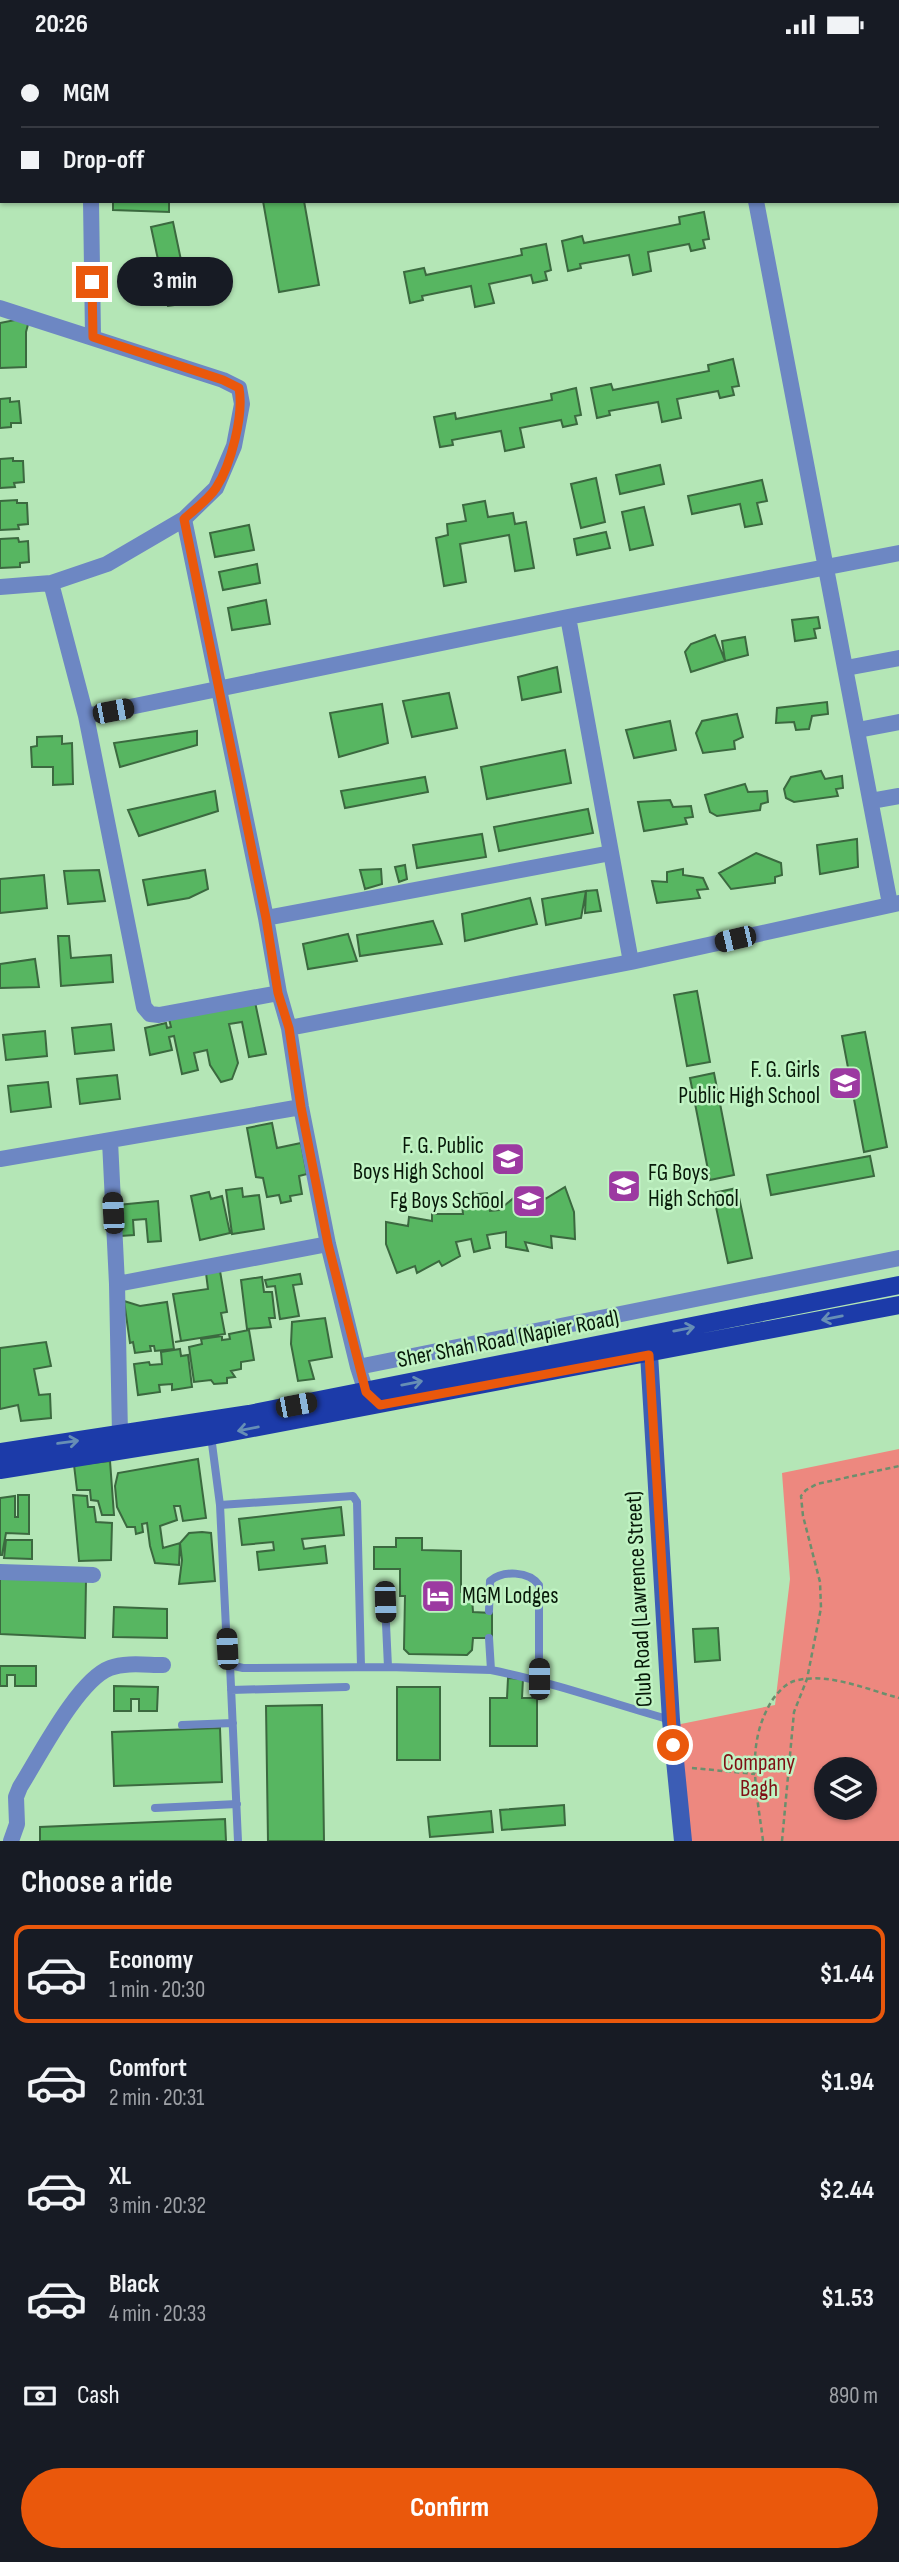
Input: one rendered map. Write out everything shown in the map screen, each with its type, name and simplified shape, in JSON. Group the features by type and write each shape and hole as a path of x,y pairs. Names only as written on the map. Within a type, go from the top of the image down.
{"main road":[{"name":"Sher Shah Road (Napier Road)","path":"0,1452 249,1414 897,1286"},
{"name":"Sher Shah Road (Napier Road)","path":"0,1470 380,1405 899,1305"}],"street":[{"path":"91,203 93,337"},
{"path":"289,1028 631,962 895,903 871,801 756,203"},
{"path":"0,308 223,380 239,388 242,404 234,446 216,488 184,519 107,563 51,583 0,587"},
{"path":"184,519 266,918 278,993 289,1028 301,1107 328,1244 366,1392 380,1405"},
{"path":"86,716 568,617 899,553"},
{"path":"51,583 86,716 144,1007 150,1014 159,1015 278,993"},
{"path":"568,617 631,962"},
{"path":"846,668 899,658"},
{"path":"858,730 899,722"},
{"path":"871,801 899,796"},
{"path":"266,918 611,853"},
{"path":"0,1159 301,1107"},
{"path":"110,1141 117,1284 120,1435"},
{"path":"117,1284 328,1244"},
{"path":"358,1367 895,1259 897,1286"},
{"path":"634,1310 639,1338"},
{"name":"Club Road (Lawrence Street)","path":"649,1355 671,1720 683,1841"},
{"path":"0,1572 93,1575"},
{"path":"11,1841 17,1824 16,1797 20,1787 89,1681 111,1667 163,1665"}],"lane":[{"path":"211,1436 220,1505 238,1841"},
{"path":"220,1505 353,1496 357,1502 361,1667"},
{"path":"489,1611 490,1581 494,1578 513,1574 535,1579 539,1585 539,1679"},
{"path":"385,1602 388,1667"},
{"path":"489,1638 491,1670"},
{"path":"230,1665 243,1668 388,1667 491,1670 539,1679 671,1720"},
{"path":"231,1690 346,1687"},
{"path":"182,1725 233,1723"},
{"path":"155,1808 237,1804"}],"path":[{"path":"782,1841 794,1712 807,1679 821,1608 820,1582 803,1516 801,1496 806,1489 817,1484 899,1467"},
{"path":"763,1841 755,1774 755,1739 768,1707 779,1690 788,1683 807,1679 848,1684 899,1698"},
{"path":"675,1765 703,1771 755,1774"}],"green space":[{"name":"Company Bagh","path":"899,1449 899,1841 675,1841 666,1727 775,1705 790,1579 782,1473"}],"building":[{"path":"113,203 169,203 169,212 113,210"},
{"path":"263,203 304,203 319,285 279,292"},
{"path":"704,212 709,239 703,240 705,248 691,251 689,244 648,252 651,271 633,275 629,255 580,264 581,268 568,271 562,241 582,236 584,243 680,224 679,217"},
{"path":"173,222 190,303 168,306 151,227"},
{"path":"546,244 551,270 545,272 547,280 533,283 531,275 489,284 494,303 475,307 471,286 422,296 423,300 410,303 404,272 424,268 426,275 522,255 521,249"},
{"path":"30,317 26,332 26,367 0,368 0,323"},
{"path":"733,359 739,386 732,387 734,395 720,398 718,391 677,399 681,418 662,422 658,402 609,411 610,415 597,418 591,388 611,384 613,390 709,371 708,365"},
{"path":"576,388 581,415 575,416 577,424 563,427 561,420 520,428 524,447 505,451 501,431 452,440 453,445 440,447 434,417 455,413 456,419 552,400 551,394"},
{"path":"10,398 10,402 19,401 21,423 11,423 11,427 0,428 0,399"},
{"path":"13,458 13,461 23,461 24,482 14,483 15,487 0,488 0,459"},
{"path":"660,465 664,484 620,494 616,475"},
{"path":"596,478 605,522 581,528 571,484"},
{"path":"762,480 767,501 757,503 762,524 745,527 740,504 692,514 688,496"},
{"path":"17,500 17,503 27,503 28,524 18,525 19,529 0,530 0,501"},
{"path":"485,501 488,517 513,513 515,524 526,522 534,568 515,571 509,535 460,544 466,582 444,586 436,538 448,535 447,524 466,521 463,505"},
{"path":"644,507 653,545 630,550 622,512"},
{"path":"249,525 254,550 215,557 210,533"},
{"path":"606,532 610,548 577,555 574,539"},
{"path":"18,538 19,542 28,541 29,562 20,563 20,567 0,568 0,539"},
{"path":"257,564 260,583 223,590 219,572"},
{"path":"266,600 270,624 232,630 228,608"},
{"path":"818,617 820,628 814,629 816,638 795,641 792,620"},
{"path":"715,635 725,661 691,672 685,652 691,644"},
{"path":"745,637 748,655 725,661 722,641"},
{"path":"557,667 561,692 522,700 518,677"},
{"path":"449,693 457,728 412,737 403,701"},
{"path":"827,702 828,714 812,716 809,729 796,730 794,722 776,723 777,708"},
{"path":"382,704 388,743 339,757 330,713"},
{"path":"737,714 743,737 734,741 735,749 703,753 696,733 702,721"},
{"path":"670,721 676,750 634,758 626,730"},
{"path":"197,731 197,745 120,767 114,743"},
{"path":"62,736 62,744 72,743 73,784 53,785 53,767 32,767 31,747 37,746 37,737"},
{"path":"565,750 571,783 487,799 481,767"},
{"path":"821,771 825,779 842,776 843,788 836,789 838,796 794,802 786,798 784,789 791,777"},
{"path":"425,777 428,792 345,808 341,791"},
{"path":"745,784 748,792 767,791 768,802 761,804 760,810 717,816 710,812 705,795"},
{"path":"215,791 218,811 139,836 128,810"},
{"path":"670,800 673,807 691,806 693,817 685,818 687,824 644,831 638,802"},
{"path":"588,809 593,833 499,851 494,827"},
{"path":"482,834 486,857 417,868 413,845"},
{"path":"857,839 858,867 820,874 817,845"},
{"path":"756,853 781,863 782,875 775,877 775,883 731,889 719,873"},
{"path":"405,865 407,879 399,882 395,867"},
{"path":"381,869 382,884 365,889 360,870"},
{"path":"683,869 683,875 703,878 708,889 697,890 700,898 657,903 652,881 667,882 667,872"},
{"path":"99,870 105,901 68,904 64,871"},
{"path":"205,870 208,889 189,898 148,905 143,880"},
{"path":"44,875 47,908 0,913 0,879"},
{"path":"597,890 601,911 585,913 586,891"},
{"path":"586,891 581,918 546,925 542,899"},
{"path":"530,898 537,924 465,941 462,914"},
{"path":"433,921 442,944 360,956 357,935"},
{"path":"348,934 357,961 308,969 303,944"},
{"path":"58,936 69,936 71,958 111,955 113,982 61,986"},
{"path":"35,959 39,987 0,988 0,964"},
{"path":"697,991 710,1062 687,1066 674,995"},
{"path":"255,1002 266,1054 249,1057 242,1022 229,1024 238,1063 232,1079 221,1082 210,1065 207,1050 194,1053 198,1070 182,1074 174,1036 169,1037 172,1050 150,1055 145,1028 166,1023 167,1028 171,1027 169,1019"},
{"path":"111,1024 114,1050 75,1054 72,1028"},
{"path":"45,1031 47,1056 6,1060 3,1035"},
{"path":"865,1032 887,1147 864,1152 842,1036"},
{"path":"714,1073 734,1175 710,1180 690,1078"},
{"path":"117,1075 120,1099 80,1104 77,1079"},
{"path":"48,1082 51,1107 11,1112 8,1086"},
{"path":"272,1123 277,1148 301,1143 307,1174 299,1176 302,1194 290,1196 291,1201 281,1203 279,1195 267,1197 263,1178 256,1177 247,1128"},
{"path":"870,1156 874,1176 771,1195 767,1175"},
{"path":"565,1187 574,1212 575,1239 551,1236 552,1248 525,1242 528,1251 506,1247 506,1232 487,1235 490,1248 474,1252 471,1239 456,1242 460,1256 442,1266 439,1261 417,1273 415,1266 397,1273 386,1244 386,1222 408,1226 409,1217 432,1221 432,1214 463,1214 461,1196 487,1193 490,1211 499,1210 516,1196 519,1203 541,1190 545,1199"},
{"path":"242,1188 243,1197 259,1195 264,1229 232,1234 226,1190"},
{"path":"737,1188 752,1258 728,1263 713,1193"},
{"path":"209,1192 211,1199 222,1196 230,1233 200,1240 191,1196"},
{"path":"158,1201 161,1241 148,1242 146,1219 133,1220 134,1235 121,1236 118,1205"},
{"path":"220,1271 227,1312 221,1313 225,1334 175,1342 181,1341 173,1294 208,1289 206,1273"},
{"path":"300,1274 302,1284 293,1285 299,1316 280,1319 275,1286 267,1287 265,1280"},
{"path":"262,1277 264,1292 272,1292 275,1318 269,1318 271,1327 247,1329 241,1280"},
{"path":"124,1301 140,1306 167,1302 174,1349 155,1351 154,1346 150,1346 151,1351 135,1353 133,1342 130,1343"},
{"path":"325,1318 332,1357 309,1361 314,1379 298,1381 291,1344 292,1322"},
{"path":"249,1330 254,1360 241,1362 241,1369 231,1371 235,1377 227,1378 227,1383 214,1384 211,1380 194,1382 189,1347 202,1344 201,1339 222,1336 222,1340 230,1339 229,1334"},
{"path":"46,1342 51,1366 34,1369 39,1395 50,1394 51,1418 21,1421 18,1405 0,1409 0,1348"},
{"path":"180,1349 181,1356 188,1355 192,1387 172,1390 172,1384 159,1385 160,1392 138,1395 134,1364 162,1364 161,1352"},
{"path":"198,1459 206,1518 183,1521 180,1506 174,1506 177,1520 160,1526 163,1548 180,1543 179,1565 155,1563 147,1523 142,1524 143,1532 136,1534 135,1527 127,1527 117,1507 115,1486 118,1473"},
{"path":"110,1461 114,1515 102,1515 98,1501 91,1500 90,1490 77,1490 74,1465"},
{"path":"18,1495 29,1495 29,1534 6,1533 0,1555 0,1498 15,1496 15,1517 18,1517"},
{"path":"73,1495 87,1496 88,1507 94,1507 96,1522 112,1523 111,1560 79,1561"},
{"path":"341,1507 344,1535 302,1539 304,1549 325,1546 327,1563 259,1570 257,1552 274,1550 273,1542 242,1545 239,1519"},
{"path":"189,1533 211,1533 215,1581 179,1584 182,1560 180,1543"},
{"name":"MGM Lodges","path":"396,1538 422,1538 422,1550 461,1551 461,1592 468,1592 472,1597 473,1612 492,1613 492,1638 473,1638 472,1650 467,1655 409,1654 404,1649 405,1596 400,1596 400,1569 374,1569 374,1547 396,1547"},
{"path":"6,1540 32,1540 32,1559 4,1558"},
{"path":"0,1578 86,1580 85,1638 0,1634"},
{"path":"114,1607 167,1609 167,1638 113,1637"},
{"path":"718,1628 720,1660 695,1662 693,1629"},
{"path":"0,1666 36,1666 36,1686 15,1686 15,1675 7,1675 7,1686 0,1686"},
{"path":"508,1678 523,1679 522,1698 537,1698 537,1746 490,1746 490,1698 507,1698"},
{"path":"114,1686 158,1687 157,1711 139,1711 139,1699 131,1699 131,1711 114,1711"},
{"path":"397,1687 440,1687 440,1760 397,1760"},
{"path":"322,1705 324,1841 268,1841 266,1706"},
{"path":"220,1728 222,1782 114,1786 112,1732"},
{"path":"564,1805 565,1825 502,1830 500,1810"},
{"path":"491,1811 493,1832 430,1837 428,1817"},
{"path":"225,1819 226,1841 40,1841 40,1827"}],"place":[{"name":"F. G. Girls Public High School","path":"845,1083"},
{"name":"F. G. Public Boys High School","path":"508,1159"},
{"name":"FG Boys High School","path":"624,1186"},
{"name":"Fg Boys School","path":"529,1201"},
{"name":"MGM Lodges","path":"438,1596"}],"route":[{"path":"92,282 93,337 223,380 239,388 242,404 234,446 216,488 184,519 266,918 278,993 289,1028 301,1107 328,1244 366,1392 380,1405 649,1355 673,1745"}]}
